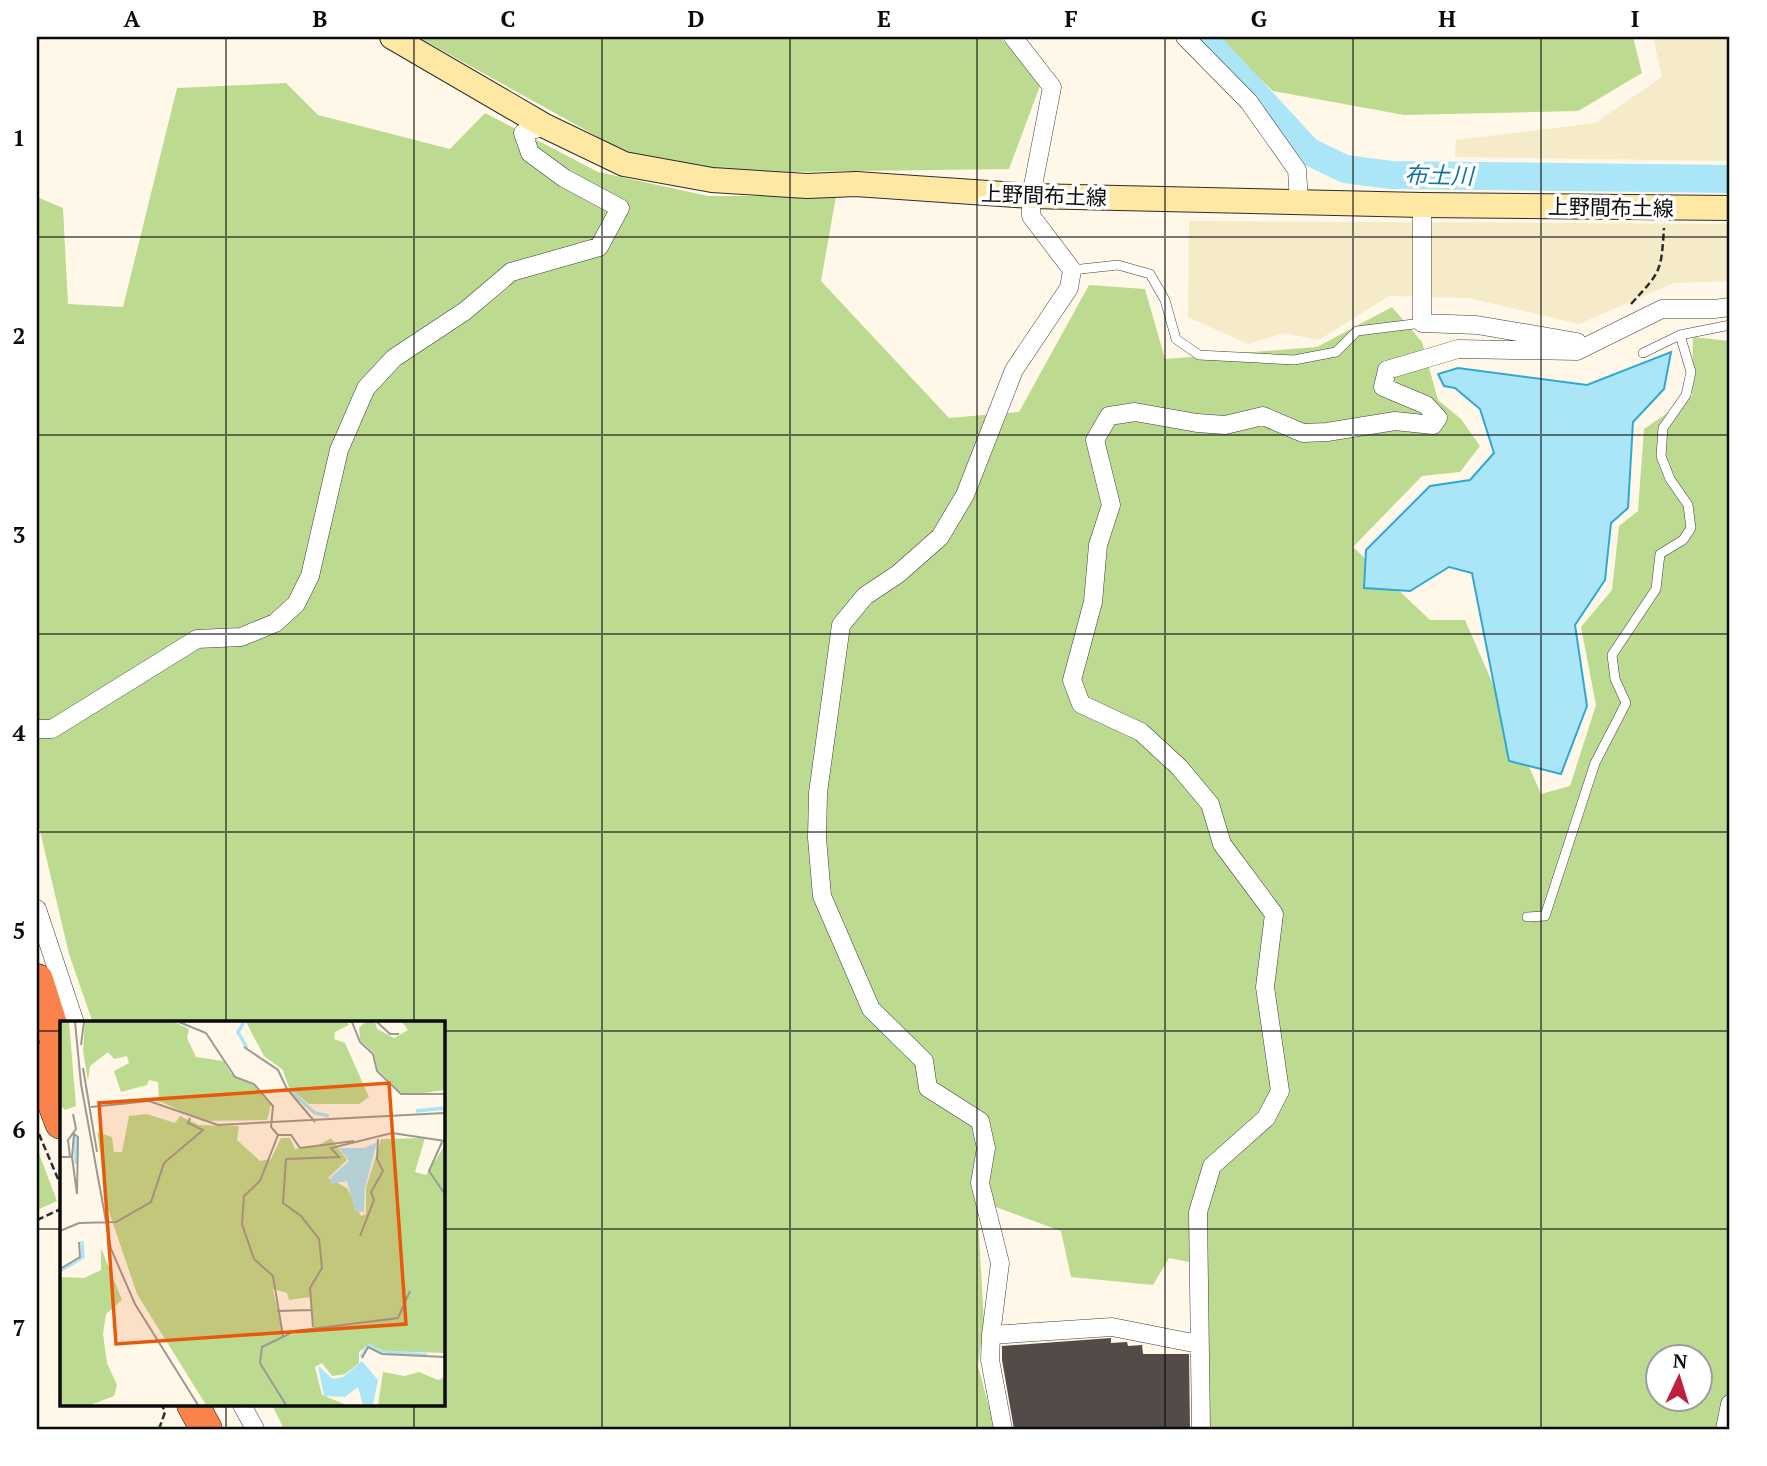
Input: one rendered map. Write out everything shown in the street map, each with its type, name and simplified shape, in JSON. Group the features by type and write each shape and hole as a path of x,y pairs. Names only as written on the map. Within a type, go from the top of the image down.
{"highway":[{"path":"37,980 60,1053"},
{"path":"37,1059 60,1120"},
{"path":"194,1406 206,1429"},
{"path":"217,1406 229,1429"}],"main road":[{"name":"上野間布土線","path":"392,37 545,126 624,164 712,180 807,186 856,184 1031,196 1422,205 1730,208"}],"street":[{"path":"1003,1429 990,1360 990,1335 1000,1263 980,1183 986,1148 980,1121 928,1088 924,1060 872,1009 821,896 817,838 818,793 841,625 865,596 898,574 940,537 965,495 1014,370 1069,288 1072,270 1031,216 1031,196 1052,87 1013,37"},
{"path":"1185,37 1249,102 1297,170 1299,202"},
{"path":"37,729 52,729 197,639 241,637 275,622 296,604 310,576 339,450 366,388 394,358 465,312 511,272 598,247 620,208 564,178 530,153 523,133 545,126"},
{"path":"1422,205 1422,323 1476,325 1573,343 1601,338"},
{"path":"1201,1429 1198,1212 1212,1166 1266,1118 1280,1091 1265,987 1274,914 1222,844 1210,804 1179,767 1141,732 1081,704 1072,680 1093,602 1098,545 1111,505 1095,440 1109,416 1135,412 1225,425 1263,416 1303,433 1395,421 1433,425 1438,418 1426,405 1383,387 1387,370 1458,349 1577,351 1662,309 1730,307"},
{"path":"37,909 74,1021"},
{"path":"990,1335 1112,1327 1198,1345"},
{"path":"1725,1429 1730,1404"},
{"path":"243,1406 255,1429"}],"lane":[{"path":"1072,270 1118,265 1150,274 1164,300 1175,339 1199,355 1294,360 1336,352 1357,331 1422,323"},
{"path":"1643,353 1679,335 1730,326"},
{"path":"1527,917 1545,916 1595,763 1626,703 1615,679 1612,654 1656,589 1660,554 1683,540 1691,528 1689,505 1670,479 1661,456 1663,428 1686,395 1691,372 1679,335"}],"path":[{"path":"1625,311 1657,275 1661,266 1665,207"},
{"path":"37,1128 60,1184"},
{"path":"37,1220 60,1209"},
{"path":"159,1429 165,1412 162,1406"}],"shaded area":[{"path":"1653,37 1730,37 1730,161 1455,157 1456,140 1595,123 1662,77"},
{"path":"1189,221 1730,224 1730,281 1674,283 1579,324 1469,298 1389,296 1319,340 1283,333 1248,344 1188,317"}],"green space":[{"path":"418,37 1000,37 1041,83 1009,169 714,173 625,152"},
{"path":"1214,37 1633,37 1642,73 1578,111 1404,115 1273,91"},
{"path":"286,83 318,115 450,149 485,113 598,172 708,196 836,196 821,281 949,418 1019,412 1089,285 1145,289 1165,359 1317,347 1392,307 1422,342 1438,400 1461,419 1480,446 1460,472 1422,476 1353,547 1430,620 1465,620 1541,794 1570,786 1596,705 1581,627 1612,590 1619,526 1638,511 1644,429 1692,396 1693,337 1730,341 1730,1429 1206,1429 1204,1265 1169,1258 1153,1285 1071,1277 1061,1231 977,1200 984,1323 978,1366 995,1429 284,1429 272,1406 444,1406 444,1021 92,1021 69,954 37,818 37,197 63,208 68,304 123,307 177,88"},
{"path":"37,1148 57,1201 37,1210"}],"water":[{"path":"1671,352 1664,389 1633,422 1628,508 1611,523 1605,580 1575,625 1587,706 1561,774 1509,761 1472,573 1449,567 1410,591 1364,588 1366,550 1430,486 1470,480 1494,453 1480,409 1455,388 1444,386 1438,374 1458,368 1587,385"}],"building":[{"path":"1111,1338 1111,1343 1142,1345 1143,1354 1189,1354 1190,1429 1014,1429 1002,1346"}],"waterway":[{"name":"布土川","path":"1202,37 1308,151 1345,169 1391,175 1730,179"}]}
